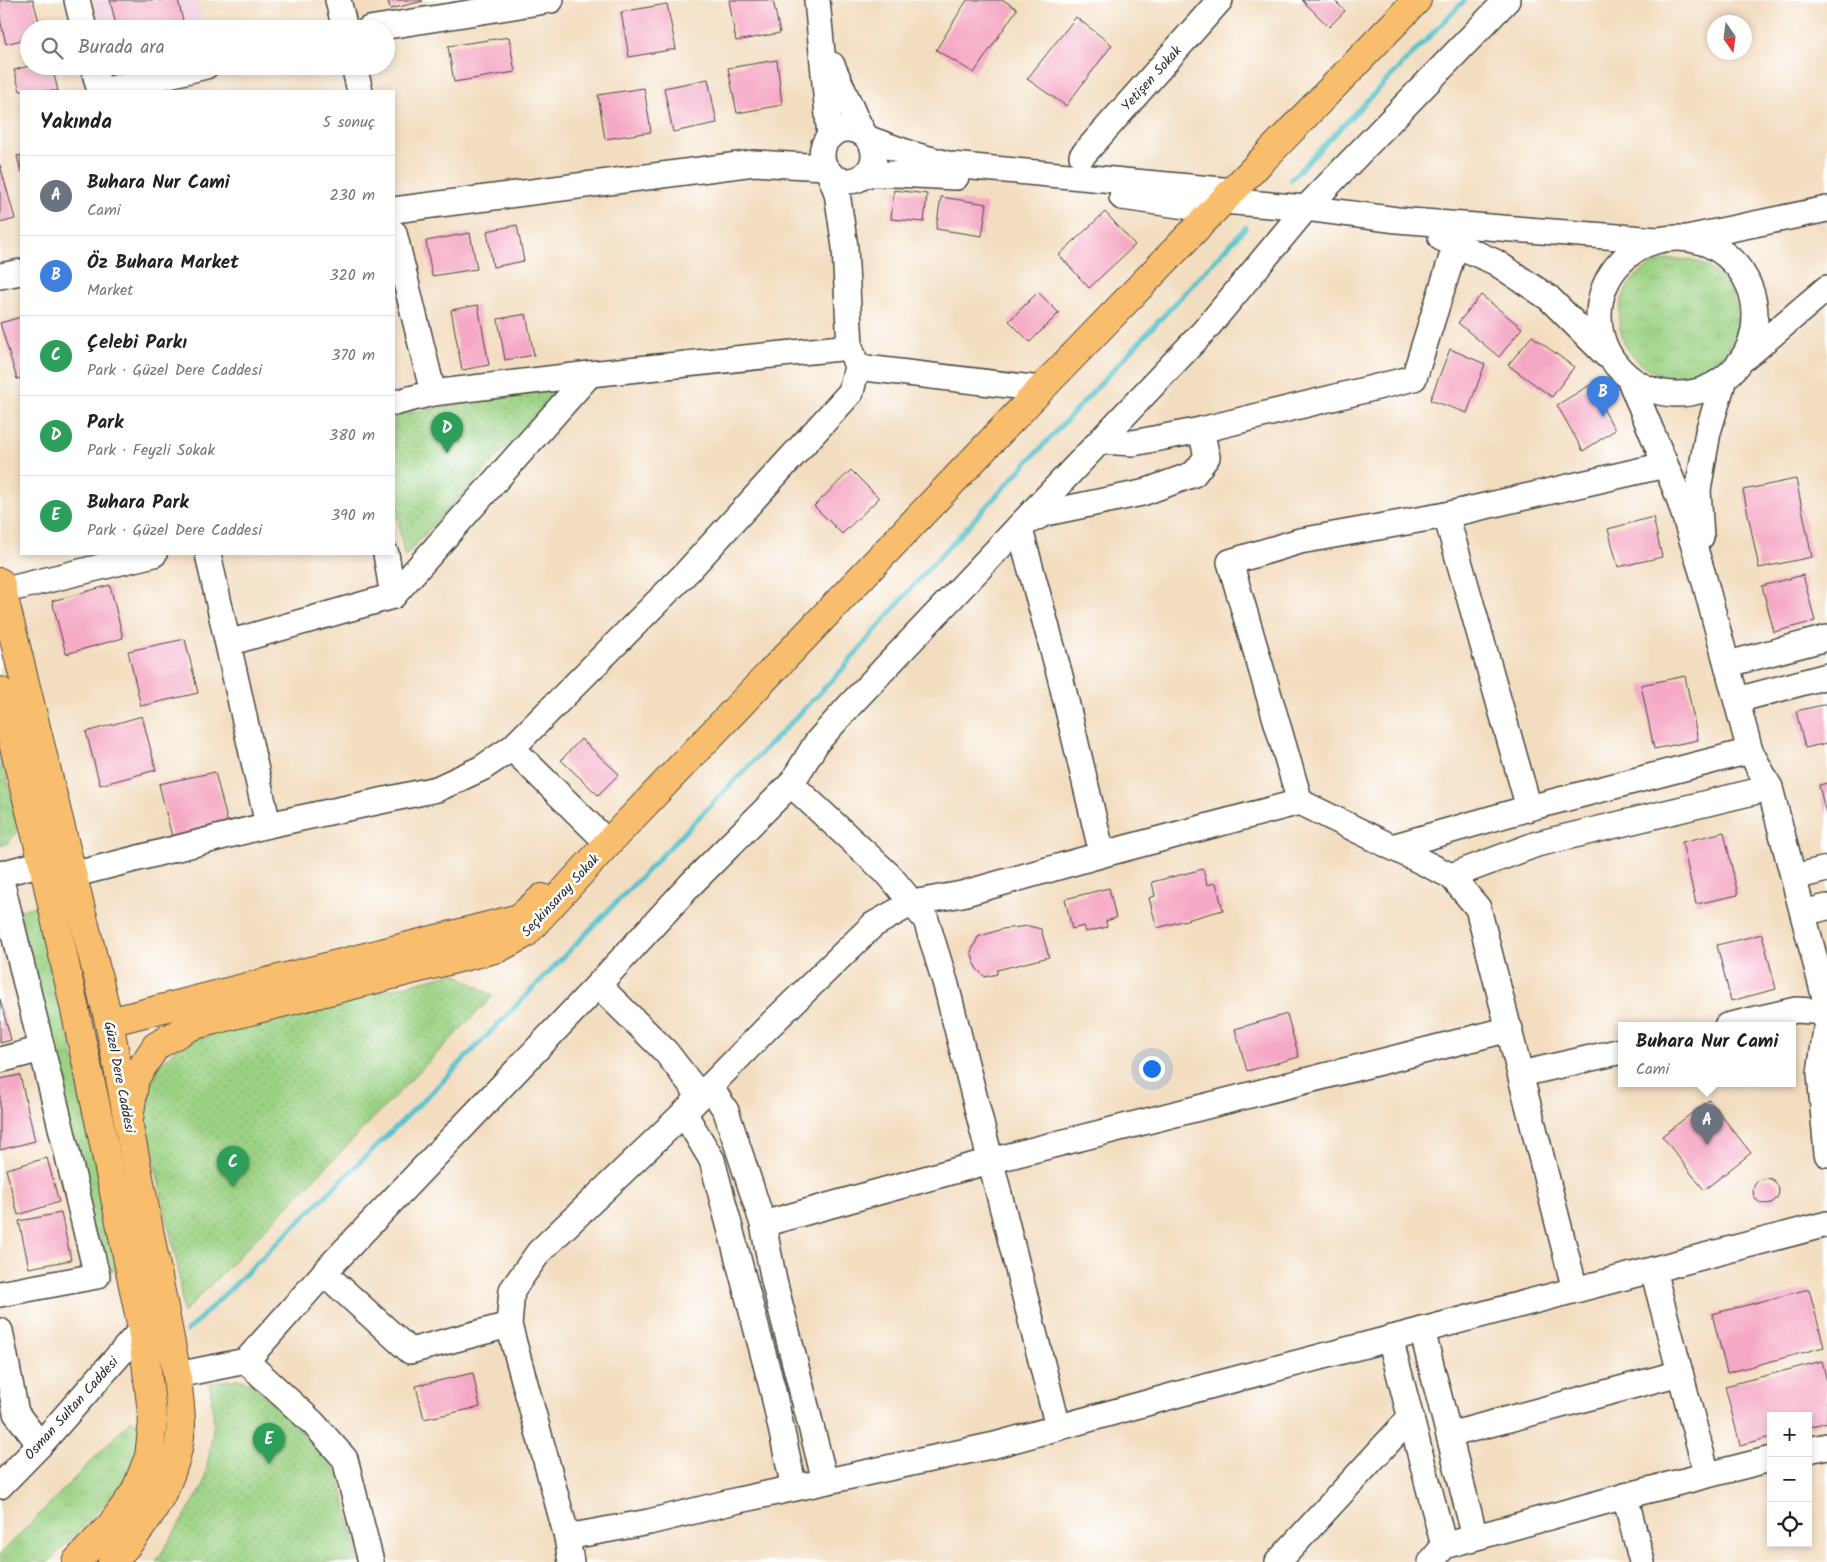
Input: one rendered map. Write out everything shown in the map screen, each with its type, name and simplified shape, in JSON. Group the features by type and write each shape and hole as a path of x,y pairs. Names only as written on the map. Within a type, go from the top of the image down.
{"main road":[{"path":"608,843 1041,388 1417,0"},
{"name":"Güzel Dere Caddesi","path":"1,587 109,1022 177,1375 181,1425 173,1470 155,1509 128,1546 112,1562"},
{"name":"Güzel Dere Caddesi","path":"0,692 44,864 100,1125 142,1330 153,1421 149,1457 135,1492 111,1525 76,1562"},
{"name":"Seçkinsaray Sokak","path":"109,1022 519,918 608,843"},
{"name":"Seçkinsaray Sokak","path":"129,1120 135,1078 156,1046 191,1026 499,948 526,934 608,843"}],"street":[{"path":"77,0 82,20"},
{"path":"338,0 343,20"},
{"path":"395,25 551,0"},
{"path":"0,1294 97,1276 42,1049 5,873 44,864 72,875 268,825 437,789 482,768 512,748 687,572 851,392 854,357 844,247 837,194 822,154 828,139 822,42 817,0"},
{"name":"Yetişen Sokak","path":"1082,156 1220,0"},
{"path":"177,1375 246,1361 324,1273 598,985 692,882 791,784 824,734 1205,330 1306,208 1507,0"},
{"path":"822,42 854,116 874,151 873,164 862,177 849,205 844,247"},
{"path":"96,75 101,90"},
{"path":"105,90 168,75"},
{"path":"356,75 360,90"},
{"path":"395,210 754,163 828,139 843,129 850,129 910,154 951,165 1223,200"},
{"path":"754,163 827,169 842,180 896,174 1002,180 1306,208 1397,220 1659,240 1684,238 1827,209"},
{"path":"1397,220 1495,262 1550,298 1629,378 1651,391 1676,395 1702,391 1724,380 1743,361 1827,288"},
{"path":"395,237 434,393"},
{"path":"1684,238 1712,246 1734,261 1749,284 1756,310 1754,336 1743,361"},
{"path":"1612,360 1601,336 1598,316 1602,295 1610,276 1623,260 1640,248 1659,240"},
{"path":"1100,441 1133,443 1201,430 1414,378 1456,244"},
{"path":"0,276 20,272"},
{"path":"395,403 434,393 590,374 854,357 1041,388"},
{"path":"228,643 393,596 590,374"},
{"path":"1629,378 1678,495 1703,575 1750,751 1770,788 1827,1006"},
{"path":"1703,575 1698,490 1708,432 1724,380"},
{"path":"1019,526 1046,513 1142,493 1194,474 1207,457 1201,430"},
{"path":"1300,802 1230,562 1300,541 1446,515 1665,465"},
{"path":"1446,515 1529,808"},
{"path":"1019,526 1060,676 1102,854"},
{"path":"1,587 149,555"},
{"path":"208,555 268,825"},
{"path":"386,555 393,596"},
{"path":"1728,664 1827,638"},
{"path":"1736,700 1827,676"},
{"path":"512,748 608,843"},
{"path":"1392,847 1529,808 1750,751"},
{"path":"791,784 890,876 926,920 946,985 1029,1320 1058,1427"},
{"path":"1452,876 1537,844 1770,788"},
{"path":"571,1562 567,1537 509,1325 512,1290 539,1252 698,1099 771,1024 873,925 912,903 962,894 1102,854 1300,802 1452,876 1478,908 1575,1290"},
{"path":"1794,877 1827,869"},
{"path":"1803,913 1827,907"},
{"path":"598,985 666,1052 698,1099 712,1160 774,1391 794,1488"},
{"path":"1744,1022 1796,1010 1827,1012"},
{"path":"1827,1022 1820,1073 1827,1154"},
{"path":"763,1224 991,1161 1510,1029"},
{"path":"0,1060 42,1049"},
{"path":"1521,1074 1618,1052"},
{"path":"698,1099 726,1110 763,1224 774,1281 825,1481"},
{"path":"567,1537 649,1522 825,1481 995,1445 1390,1338 1827,1224"},
{"path":"1653,1270 1707,1475"},
{"path":"324,1273 410,1351 509,1325"},
{"name":"Osman Sultan Caddesi","path":"0,1486 40,1445 142,1330"},
{"path":"1422,1330 1449,1434 1454,1550"},
{"path":"0,1331 16,1412 40,1445"},
{"path":"1390,1338 1411,1417 1454,1550"},
{"path":"246,1361 313,1423 345,1460 371,1562"},
{"path":"1449,1434 1680,1373"},
{"path":"1278,1562 1411,1417"},
{"path":"1812,1449 1827,1446"},
{"path":"1454,1550 1624,1496 1767,1460"},
{"path":"1624,1496 1642,1562"}],"shaded area":[{"path":"94,0 197,0 202,20 100,20"}],"green space":[{"path":"1678,259 1701,264 1720,276 1732,295 1737,318 1732,341 1720,360 1701,372 1678,377 1655,372 1636,360 1624,341 1619,318 1624,295 1636,276 1655,264"},
{"path":"562,387 404,557 395,498 395,415"},
{"path":"0,748 19,829 8,843 0,846"},
{"path":"41,904 119,1269 101,1273 13,913"},
{"path":"454,973 493,996 183,1313 178,1268 142,1106 160,1065 182,1043"},
{"path":"238,1379 253,1384 322,1452 339,1476 359,1562 156,1562 204,1485 214,1424 210,1383"},
{"path":"132,1419 143,1429 124,1484 49,1562 0,1562 0,1555"}],"building":[{"path":"0,0 33,0 39,20 20,20 20,40 6,44 0,19"},
{"path":"110,0 178,0 183,20 115,20"},
{"path":"388,0 422,0 423,1 390,9"},
{"path":"729,0 773,0 780,33 736,41"},
{"path":"967,0 1003,0 1017,9 974,73 936,50"},
{"path":"1302,0 1334,0 1345,11 1329,27"},
{"path":"667,4 676,49 629,57 621,12"},
{"path":"1076,17 1112,45 1066,106 1027,79"},
{"path":"509,37 515,72 454,82 448,46"},
{"path":"777,60 782,105 737,113 728,68"},
{"path":"20,68 20,75 54,75 58,90 20,91 14,70"},
{"path":"708,79 717,123 673,132 664,88"},
{"path":"644,88 651,132 605,139 598,95"},
{"path":"20,155 20,168 17,156"},
{"path":"0,165 15,219 0,223"},
{"path":"894,190 927,194 924,222 891,219"},
{"path":"941,197 987,204 982,236 936,229"},
{"path":"1105,212 1135,245 1089,288 1059,255"},
{"path":"517,225 524,261 493,267 487,231"},
{"path":"470,233 477,269 432,276 426,241"},
{"path":"1038,292 1059,313 1030,342 1009,321"},
{"path":"1481,295 1522,328 1499,357 1458,323"},
{"path":"478,305 489,365 462,370 451,310"},
{"path":"526,314 534,355 505,360 498,319"},
{"path":"20,317 20,378 17,379 0,323"},
{"path":"1532,336 1574,367 1552,397 1508,365"},
{"path":"1450,349 1485,364 1467,413 1430,400"},
{"path":"1590,385 1615,430 1583,451 1557,405"},
{"path":"851,470 879,498 842,534 814,506"},
{"path":"1796,479 1812,557 1759,568 1743,490"},
{"path":"1653,517 1662,557 1618,567 1608,529"},
{"path":"1803,575 1815,621 1774,632 1762,586"},
{"path":"110,585 123,638 66,654 52,601"},
{"path":"185,639 198,693 141,706 128,651"},
{"path":"1685,676 1698,740 1654,749 1641,685"},
{"path":"1827,704 1827,743 1805,748 1796,711"},
{"path":"142,716 156,770 100,785 86,732"},
{"path":"581,739 619,774 598,795 561,760"},
{"path":"215,772 228,824 172,837 159,784"},
{"path":"1827,783 1827,814 1826,814 1819,785"},
{"path":"1724,832 1738,895 1696,904 1682,842"},
{"path":"1203,869 1207,885 1216,883 1223,910 1157,928 1149,898 1155,896 1152,882"},
{"path":"1109,888 1116,918 1106,921 1107,927 1086,932 1084,926 1072,929 1065,899"},
{"path":"1029,926 1041,929 1049,957 997,970 997,974 985,977 976,968 971,952 978,937 1002,929"},
{"path":"1762,934 1776,989 1731,1001 1717,945"},
{"path":"0,999 11,1040 0,1043"},
{"path":"1287,1014 1299,1057 1247,1071 1235,1029"},
{"path":"20,1075 35,1141 0,1150 0,1079"},
{"path":"1709,1100 1751,1153 1704,1190 1662,1136"},
{"path":"47,1158 59,1202 18,1215 6,1169"},
{"path":"1766,1178 1775,1182 1779,1191 1775,1200 1766,1204 1757,1200 1753,1191 1757,1182"},
{"path":"61,1213 71,1260 29,1268 19,1221"},
{"path":"1809,1289 1824,1347 1727,1373 1712,1314"},
{"path":"1822,1361 1827,1381 1827,1422 1812,1426 1812,1412 1767,1412 1767,1438 1740,1445 1725,1386"},
{"path":"473,1373 480,1407 424,1419 416,1386"}],"waterway":[{"path":"1291,179 1465,0"},
{"path":"187,1331 442,1082 841,671 919,579 1246,227"}],"place":[{"name":"Öz Buhara Market","path":"1603,417"},
{"name":"Park","path":"447,453"},
{"name":"Buhara Nur Cami","path":"1707,1145"},
{"name":"Çelebi Parkı","path":"233,1187"},
{"name":"Buhara Park","path":"269,1464"}]}
